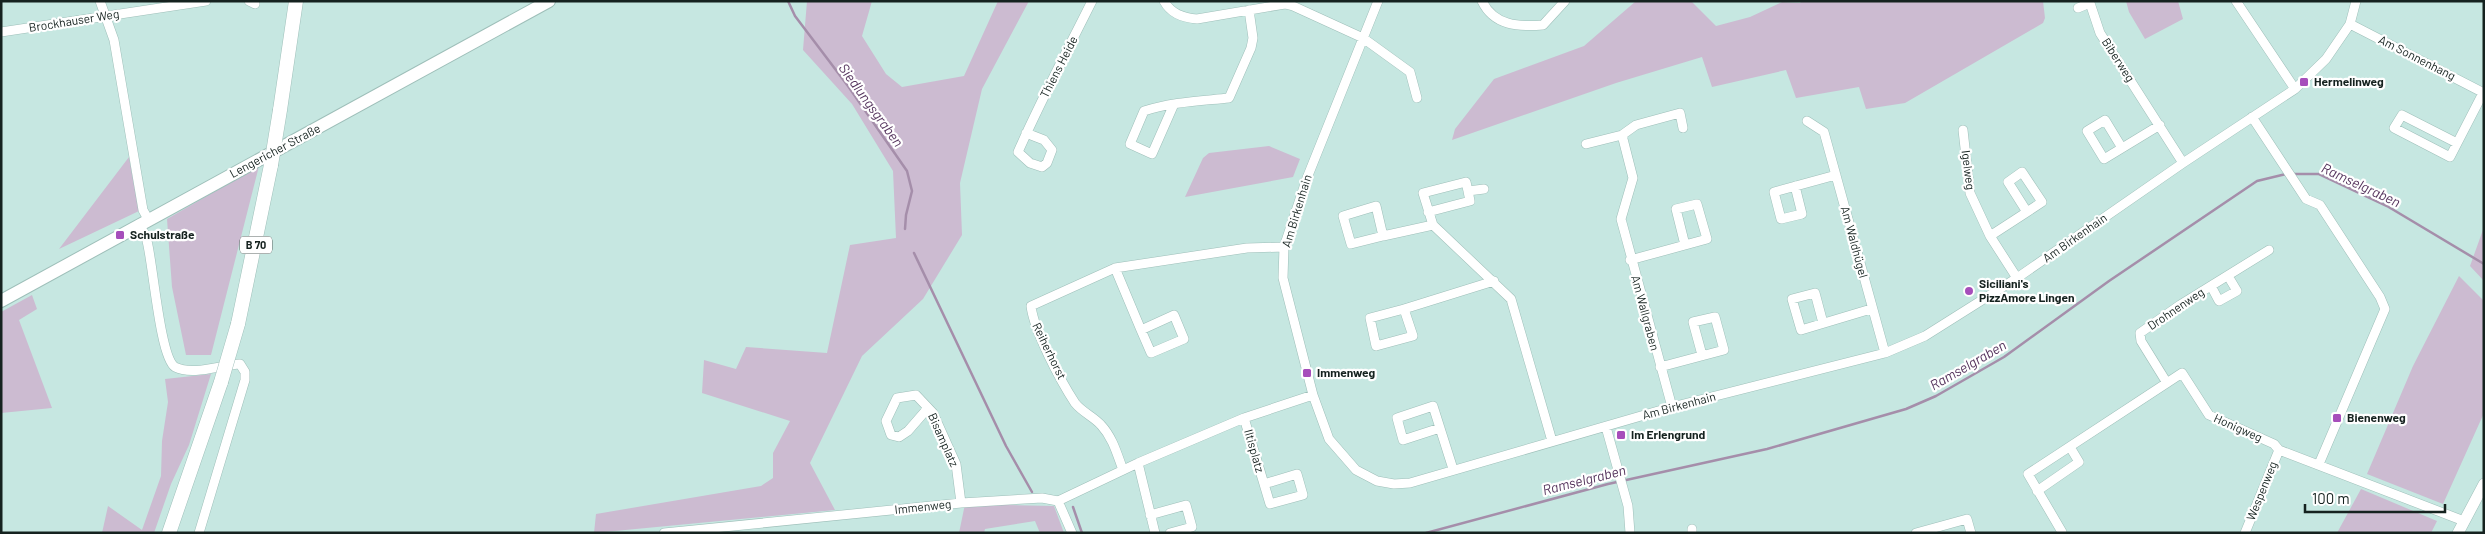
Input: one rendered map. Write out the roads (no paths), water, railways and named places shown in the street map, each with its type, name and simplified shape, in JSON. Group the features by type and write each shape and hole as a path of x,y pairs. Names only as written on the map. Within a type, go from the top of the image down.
{"main road":[{"name":"B 70","path":"169,533 221,382 238,324 271,164 296,1"},
{"name":"Lengericher Straße","path":"1,301 548,1"}],"street":[{"path":"100,1 114,40 164,344 170,363 176,367 189,370 240,364 246,372 199,533"},
{"name":"Brockhauser Weg","path":"1,32 206,1"},
{"name":"Thiens Heide","path":"1026,133 1092,1"},
{"path":"1164,1 1174,13 1185,18 1197,19 1285,4 1363,38 1410,72 1417,98"},
{"name":"Am Birkenhain","path":"1378,1 1306,178 1284,247 1283,278 1313,395 1329,439 1356,470 1377,481 1394,484 1410,483 1672,407 1885,353 1941,327 2017,278 2183,163 2295,89 2326,59 2350,24 2356,1"},
{"path":"1482,1 1497,18 1518,27 1543,25 1565,1"},
{"path":"2236,1 2295,89"},
{"name":"Biberweg","path":"2078,8 2090,4 2100,33 2183,163"},
{"path":"1174,104 1152,154 1130,144 1144,111 1174,104 1229,98 1251,48 1253,38 1249,10"},
{"name":"Am Sonnenhang","path":"2350,24 2483,93 2457,143"},
{"path":"1586,144 1622,136 1636,125 1680,114 1683,128"},
{"path":"2402,114 2457,143 2450,157 2394,128 2402,114"},
{"path":"2252,117 2306,199 2320,205 2380,297 2385,309 2319,464"},
{"name":"Am Waldhügel","path":"1807,121 1824,132 1885,353"},
{"path":"2122,148 2160,125"},
{"name":"Igelweg","path":"1963,130 1970,193 1990,236 2017,278"},
{"name":"Am Wallgraben","path":"1622,136 1633,178 1621,219 1630,260 1672,407"},
{"path":"1795,186 1836,175"},
{"path":"1428,212 1470,201 1466,182 1423,193 1428,212 1433,225 1511,298 1552,441"},
{"path":"1468,191 1484,189"},
{"name":"Am Wallgraben","path":"1630,260 1708,239 1698,204 1676,209 1685,245"},
{"path":"1383,236 1376,206 1343,216 1351,244 1433,225"},
{"path":"1990,236 2028,212"},
{"name":"Reiherhorst","path":"1123,470 1114,443 1102,425 1076,404 1048,352 1032,316 1031,306 1114,268 1247,248 1284,247"},
{"name":"Drohnenweg","path":"2168,383 2141,341 2140,333 2180,305 2269,250"},
{"path":"1114,268 1151,353 1184,339 1174,316 1141,330"},
{"name":"Drohnenweg","path":"2211,286 2220,301 2237,291 2228,276"},
{"path":"1404,309 1413,336 1376,346 1370,318 1494,281"},
{"path":"1823,323 1815,292 1792,299 1801,330 1872,309"},
{"name":"Am Wallgraben","path":"1660,367 1724,350 1715,317 1694,322 1702,355"},
{"name":"Honigweg","path":"2062,532 2036,491 2028,474 2182,373 2209,415 2274,444 2279,450 2464,521"},
{"name":"Bisamplatz","path":"928,408 908,431 899,437 891,435 886,421 897,398 916,395 933,413 956,464 962,503"},
{"path":"1072,533 1058,501 1138,463 1244,418 1313,395"},
{"path":"1440,428 1403,440 1396,418 1433,406 1440,428 1453,469"},
{"name":"Iltisplatz","path":"1244,418 1270,504 1303,495 1297,474 1264,484"},
{"path":"1606,426 1628,506 1630,533"},
{"path":"2036,491 2079,462 2070,448"},
{"name":"Wespenweg","path":"2245,533 2279,450"},
{"path":"1138,463 1155,533"},
{"path":"2458,533 2484,484"},
{"name":"Immenweg","path":"664,533 962,503 1042,498 1058,501"},
{"path":"1150,515 1186,505 1192,527 1170,533"},
{"path":"1916,533 1967,519 1971,533"},
{"path":"753,533 760,523"}],"waterway":[{"name":"Siedlungsgraben","path":"788,1 795,16 848,86 907,171 912,191 906,215 905,229"},
{"name":"Ramselgraben","path":"1426,533 1608,484 1767,449 1906,409 1936,396 2004,357 2109,281 2257,181 2286,174"},
{"name":"Ramselgraben","path":"2292,174 2319,174 2387,206 2484,264"},
{"path":"914,253 1006,446 1032,492"},
{"path":"1073,507 1082,533"}],"place":[{"name":"Hermelinweg","path":"2304,82"},
{"name":"Schulstraße","path":"120,235"},
{"name":"Siciliani's PizzAmore Lingen","path":"1969,291"},
{"name":"Immenweg","path":"1307,373"},
{"name":"Bienenweg","path":"2337,418"},
{"name":"Im Erlengrund","path":"1621,435"}]}
